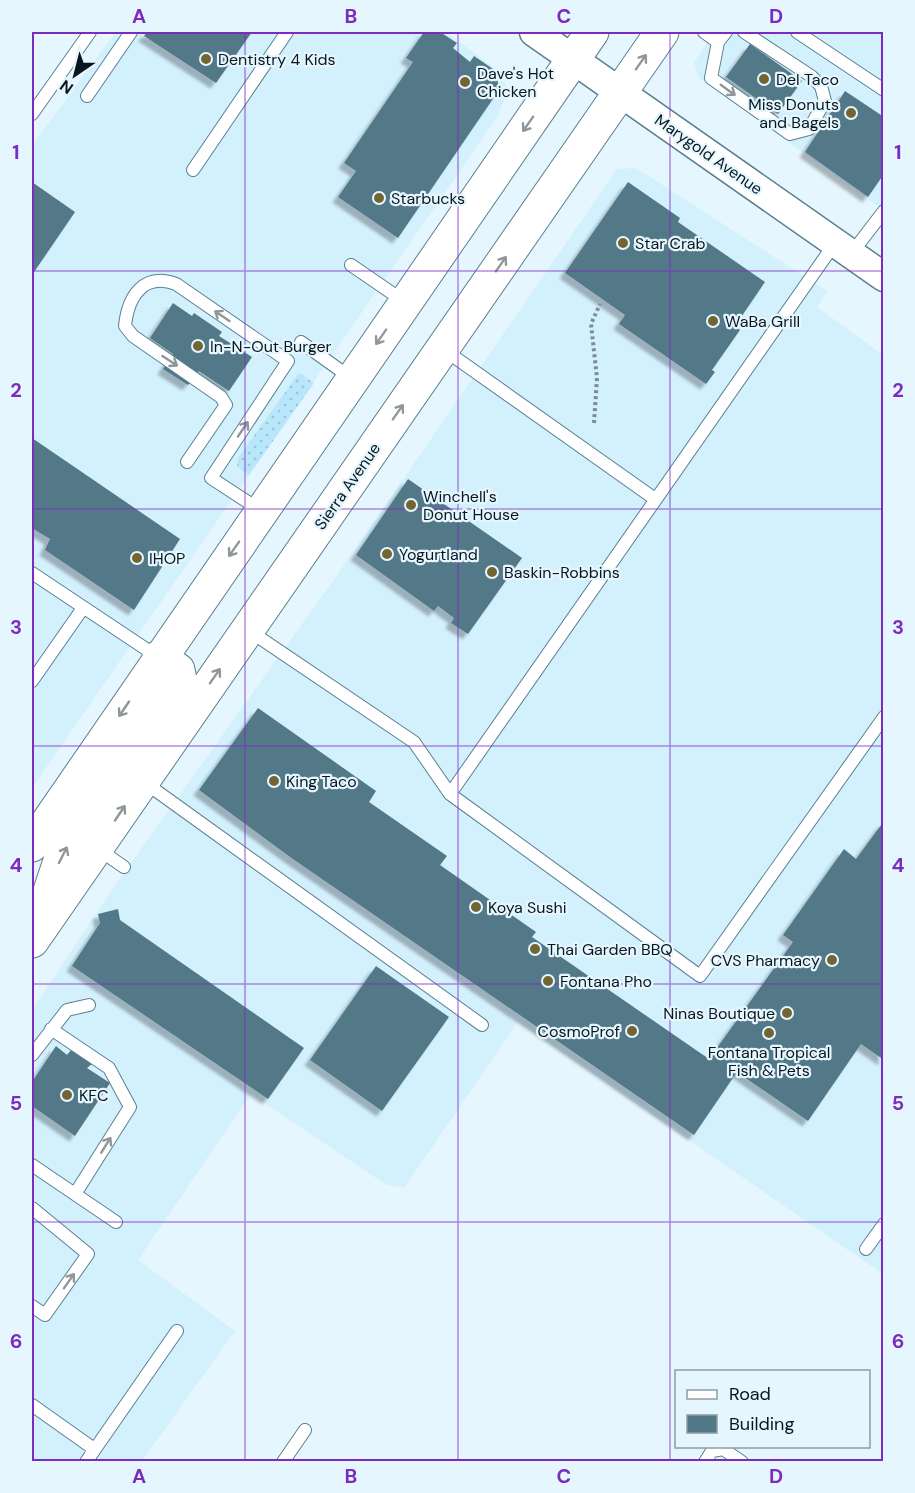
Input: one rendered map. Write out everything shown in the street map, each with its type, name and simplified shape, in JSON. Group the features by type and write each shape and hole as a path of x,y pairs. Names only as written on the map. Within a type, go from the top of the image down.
{"main road":[{"path":"32,845 159,657 592,32"},
{"name":"Sierra Avenue","path":"35,936 662,32"},
{"path":"35,936 63,852 180,680 178,670 159,657"}],"street":[{"name":"Marygold Avenue","path":"534,32 884,277"}],"lane":[{"path":"32,114 90,32"},
{"path":"87,96 131,32"},
{"path":"193,170 287,32"},
{"path":"704,32 722,37 711,78 790,134 809,129 825,101 821,86 811,76 744,32"},
{"path":"797,32 884,90"},
{"path":"450,794 655,499 843,248 884,212"},
{"path":"351,265 405,303"},
{"path":"187,462 226,405 221,397 133,336 125,326 126,311 136,295 147,282 160,278 176,284 288,361 210,478 261,510"},
{"path":"301,342 352,378"},
{"path":"442,348 655,499"},
{"path":"32,573 159,657"},
{"path":"32,681 83,608"},
{"path":"247,630 414,742 450,794 700,976 884,717"},
{"path":"142,781 482,1025"},
{"path":"97,848 124,867"},
{"path":"32,1055 67,1010 89,1005"},
{"path":"51,1029 109,1068 130,1107 75,1194"},
{"path":"32,1165 116,1222"},
{"path":"32,1208 88,1254 45,1315 32,1306"},
{"path":"866,1249 884,1224"},
{"path":"86,1461 177,1331"},
{"path":"32,1405 94,1449"},
{"path":"283,1461 305,1430"},
{"path":"705,1461 712,1452 723,1449 742,1461"}],"path":[{"path":"594,423 597,378 591,324 600,304"}],"shaded area":[{"path":"116,32 446,32 496,69 506,86 505,98 498,116 32,788 32,145"},
{"path":"715,32 883,32 883,210 699,78 694,62"},
{"path":"636,168 827,291 817,307 883,355 883,1267 880,1272 518,1022 404,1188 385,1184 251,1094 138,1260 235,1331 142,1461 32,1462 32,1010 111,891 337,575 617,169"},
{"path":"299,373 314,383 249,475 237,466 238,458"}],"building":[{"name":"Dentistry 4 Kids","path":"147,32 252,32 216,83 144,36"},
{"path":"424,32 440,32 457,43 453,48 470,62 474,56 496,71 499,90 398,238 338,197 356,171 344,163 413,62 406,58"},
{"name":"Del Taco","path":"750,44 802,81 778,114 726,77"},
{"path":"845,91 884,117 884,174 868,197 805,152"},
{"path":"32,182 75,212 32,275"},
{"path":"628,182 680,218 678,222 765,282 735,326 740,330 712,370 715,372 706,384 619,324 625,315 565,273"},
{"name":"In-N-Out Burger","path":"173,303 192,316 194,313 222,332 219,336 252,357 229,391 199,371 188,385 163,369 173,354 150,338"},
{"path":"32,438 180,539 134,610 45,550 50,539 32,528"},
{"path":"408,479 522,558 468,634 451,623 454,618 438,606 434,611 356,555"},
{"path":"258,708 376,791 369,802 447,856 440,865 536,932 532,937 709,1059 793,942 783,935 844,849 856,859 884,821 884,1060 861,1044 808,1121 737,1072 694,1135 290,857 199,790"},
{"path":"118,909 120,920 304,1048 268,1099 72,966 100,923 98,914"},
{"path":"376,966 449,1017 382,1111 310,1060"},
{"name":"KFC","path":"56,1046 67,1055 72,1049 92,1064 87,1068 110,1083 75,1136 32,1106 32,1082"}],"place":[{"name":"Dentistry 4 Kids","path":"206,59"},
{"name":"Del Taco","path":"764,79"},
{"name":"Dave's Hot Chicken","path":"465,82"},
{"name":"Miss Donuts and Bagels","path":"851,113"},
{"name":"Starbucks","path":"379,198"},
{"name":"Star Crab","path":"623,243"},
{"name":"WaBa Grill","path":"713,321"},
{"name":"In-N-Out Burger","path":"198,346"},
{"name":"Winchell's Donut House","path":"411,505"},
{"name":"Yogurtland","path":"387,554"},
{"name":"IHOP","path":"137,558"},
{"name":"Baskin-Robbins","path":"492,572"},
{"name":"King Taco","path":"274,781"},
{"name":"Koya Sushi","path":"476,907"},
{"name":"Thai Garden BBQ","path":"535,949"},
{"name":"CVS Pharmacy","path":"832,960"},
{"name":"Fontana Pho","path":"548,981"},
{"name":"Ninas Boutique","path":"787,1013"},
{"name":"CosmoProf","path":"632,1031"},
{"name":"Fontana Tropical Fish & Pets","path":"769,1033"},
{"name":"KFC","path":"67,1095"}]}
